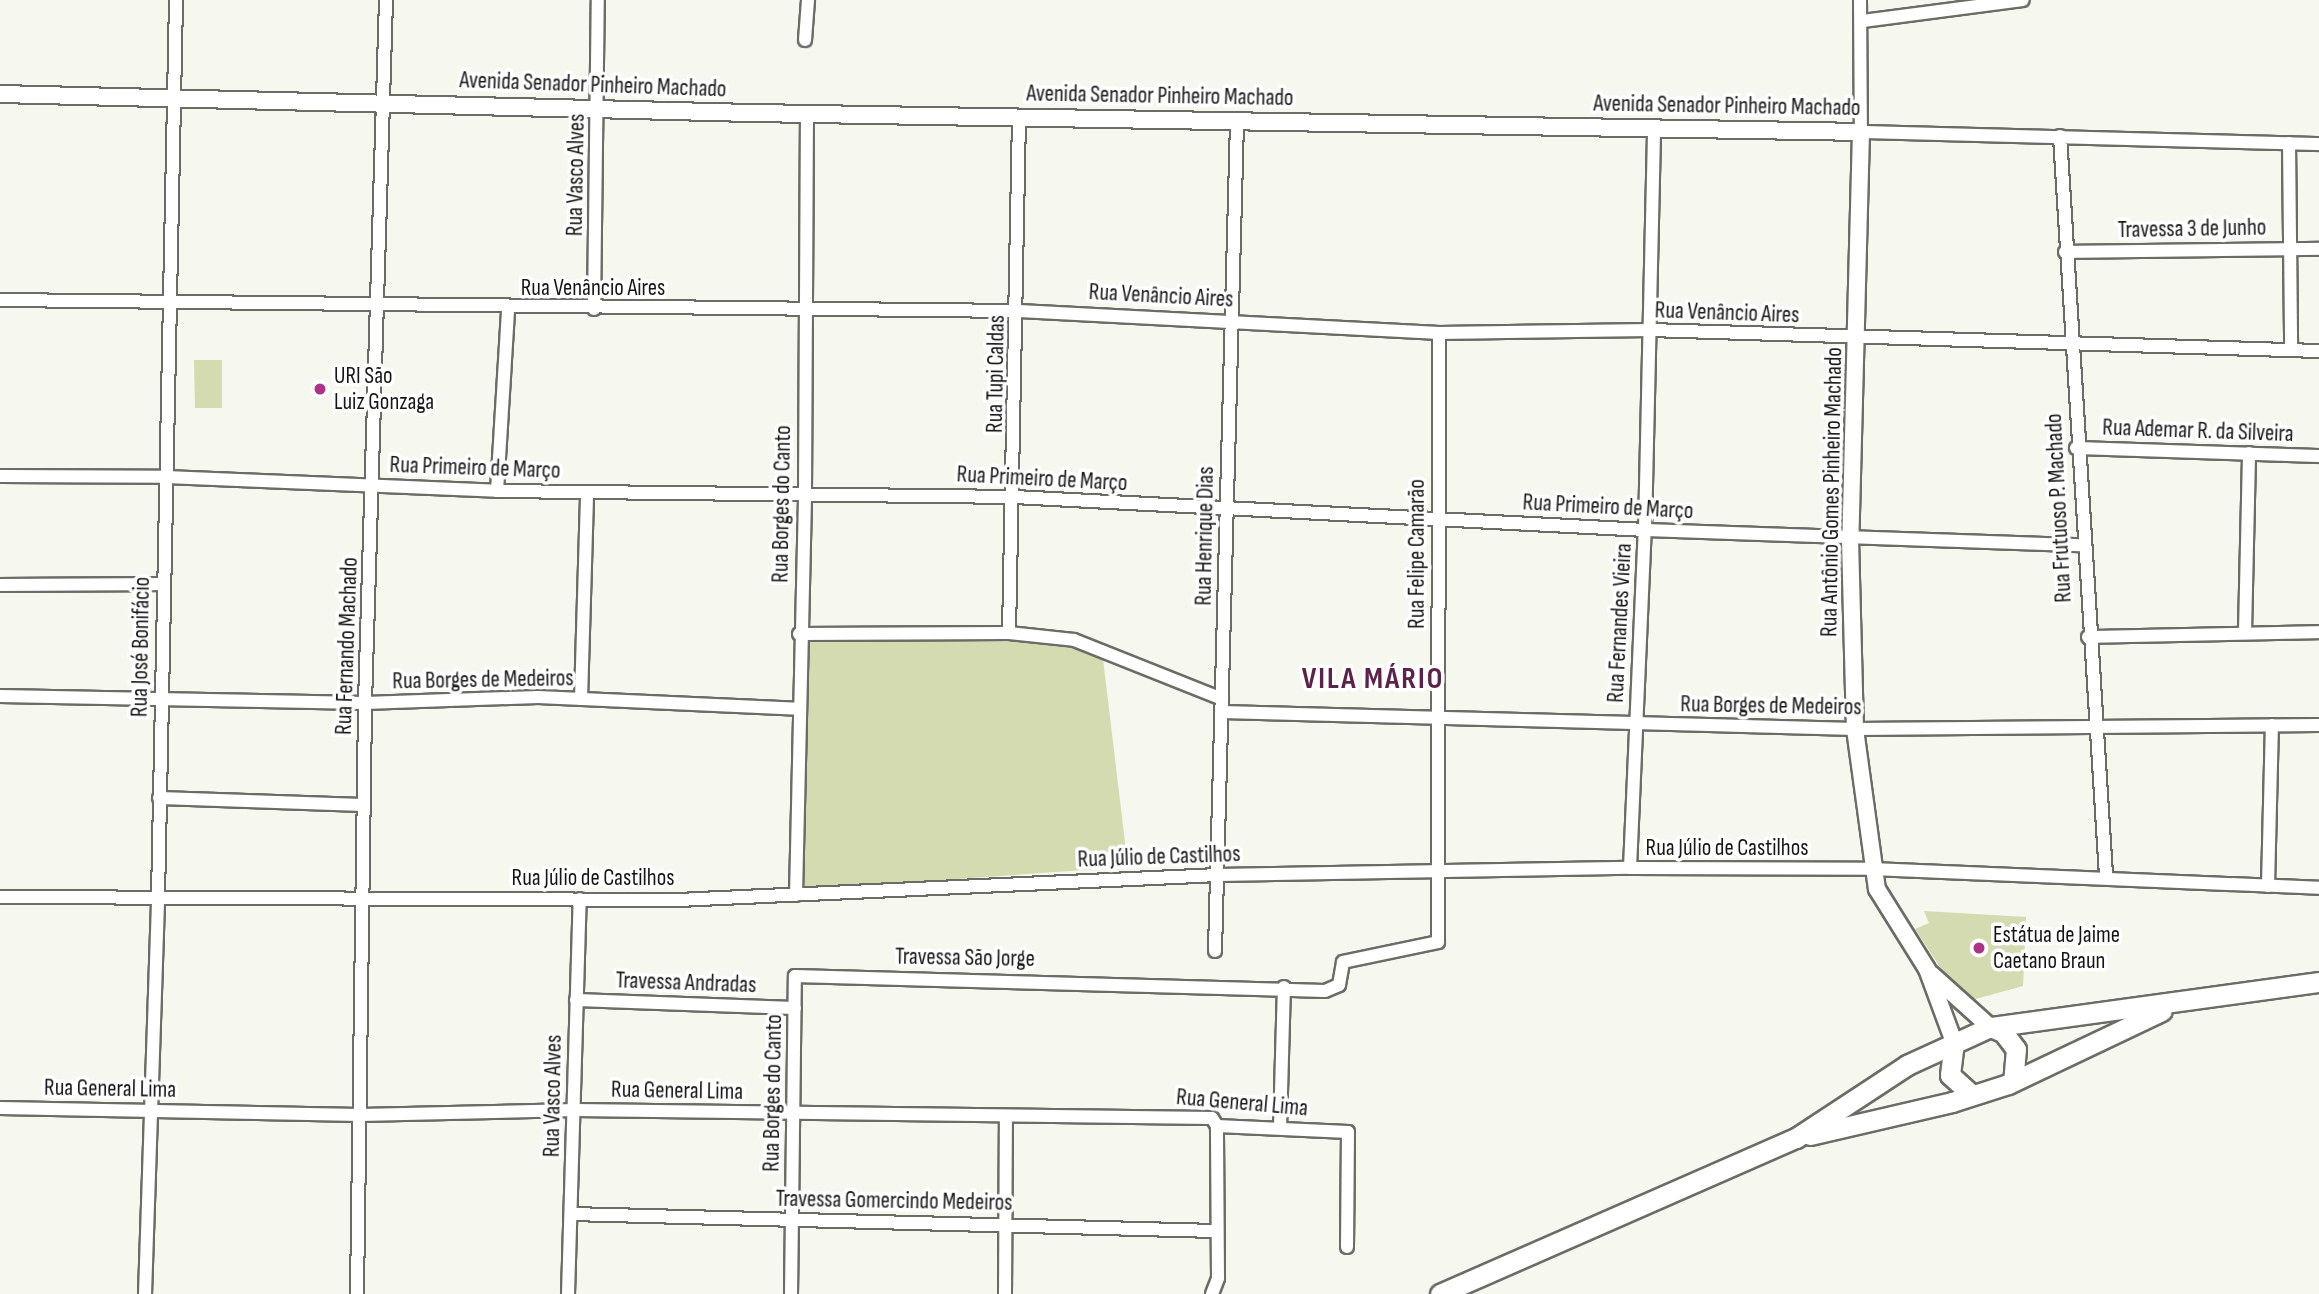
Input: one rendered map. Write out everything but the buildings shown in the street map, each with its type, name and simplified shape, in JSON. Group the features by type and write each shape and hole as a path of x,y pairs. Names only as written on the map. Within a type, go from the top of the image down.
{"highway":[{"path":"1440,1294 1593,1230 1797,1138 1907,1065 1990,1027 2319,982"},
{"path":"1797,1138 2013,1081 2186,1001"},
{"path":"1990,1027 2003,1032 2016,1049 2013,1081"},
{"path":"1954,1042 1950,1074 1971,1094"}],"main road":[{"name":"Avenida Senador Pinheiro Machado","path":"0,94 383,100 807,113 1861,132"},
{"name":"Rua Antônio Gomes Pinheiro Machado","path":"1861,132 1850,539 1855,729 1872,869 1877,889 1927,970 1954,1042"},
{"name":"Rua Antônio Gomes Pinheiro Machado","path":"1927,970 1990,1027"}],"street":[{"name":"Rua José Bonifácio","path":"145,1294 153,1110 176,0"},
{"name":"Rua Fernando Machado","path":"357,1294 365,900 365,703 379,305 386,0"},
{"name":"Rua Vasco Alves","path":"594,309 598,0"},
{"path":"805,40 808,0"},
{"name":"Rua Antônio Gomes Pinheiro Machado","path":"1860,0 1863,21 1861,132"},
{"path":"1863,21 2023,0"},
{"name":"Rua Borges do Canto","path":"796,895 799,634 805,492 807,113"},
{"name":"Rua Tupi Caldas","path":"1009,633 1019,310 1019,116"},
{"name":"Rua Henrique Dias","path":"1215,951 1237,121"},
{"name":"Rua Fernandes Vieira","path":"1630,868 1646,530 1654,127"},
{"name":"Avenida Senador Pinheiro Machado","path":"1861,132 2319,144"},
{"name":"Rua Frutuoso P. Machado","path":"2060,136 2082,545 2106,876"},
{"path":"2289,143 2291,349"},
{"name":"Travessa 3 de Junho","path":"2065,252 2319,249"},
{"name":"Rua Venâncio Aires","path":"0,300 508,309 1019,310 1439,333 1650,330 1857,339 2319,351"},
{"path":"497,491 508,309"},
{"name":"Rua Felipe Camarão","path":"1437,943 1435,872 1439,333"},
{"name":"Rua Ademar R. da Silveira","path":"2076,448 2319,456"},
{"path":"2245,632 2249,453"},
{"name":"Rua Primeiro de Março","path":"0,476 166,477 497,491 805,492 1014,497 1438,521 1850,539 2082,545"},
{"path":"581,699 587,492"},
{"path":"0,585 164,584"},
{"path":"2088,637 2319,632"},
{"name":"Rua Borges de Medeiros","path":"799,634 1009,633 1074,640 1222,705 1636,724 1855,729 2319,725"},
{"name":"Rua Borges de Medeiros","path":"0,696 365,703 581,699 798,709"},
{"path":"2267,886 2272,725"},
{"path":"159,798 364,805"},
{"name":"Rua Júlio de Castilhos","path":"0,897 580,899 796,895 1217,875 1630,868 1872,869 2106,876 2319,888"},
{"name":"Rua Vasco Alves","path":"568,1294 580,899"},
{"name":"Travessa São Jorge","path":"795,976 1134,983 1325,991 1339,985 1343,962 1437,943"},
{"name":"Rua Borges do Canto","path":"790,1294 796,1114 795,976"},
{"path":"1280,1128 1284,988"},
{"name":"Travessa Andradas","path":"576,1000 795,1008"},
{"name":"Rua General Lima","path":"0,1108 360,1115 575,1110 1006,1118 1212,1118 1217,1126 1348,1132 1348,1247"},
{"path":"1004,1294 1007,1223 1006,1118"},
{"path":"1212,1294 1219,1278 1216,1231 1217,1126"},
{"name":"Travessa Gomercindo Medeiros","path":"571,1214 791,1222 1007,1223 1216,1231"}],"green space":[{"path":"194,360 222,360 222,408 195,408"},
{"path":"1010,635 1075,642 1103,659 1128,867 800,890 801,636"},
{"path":"1924,911 2026,917 2023,986 1972,1000 1954,988 1915,929 1929,923"}],"place":[{"name":"URI São Luiz Gonzaga","path":"320,389"},
{"name":"Estátua de Jaime Caetano Braun","path":"1979,948"}],"district":[{"name":"VILA MÁRIO","path":"1373,679"}]}
